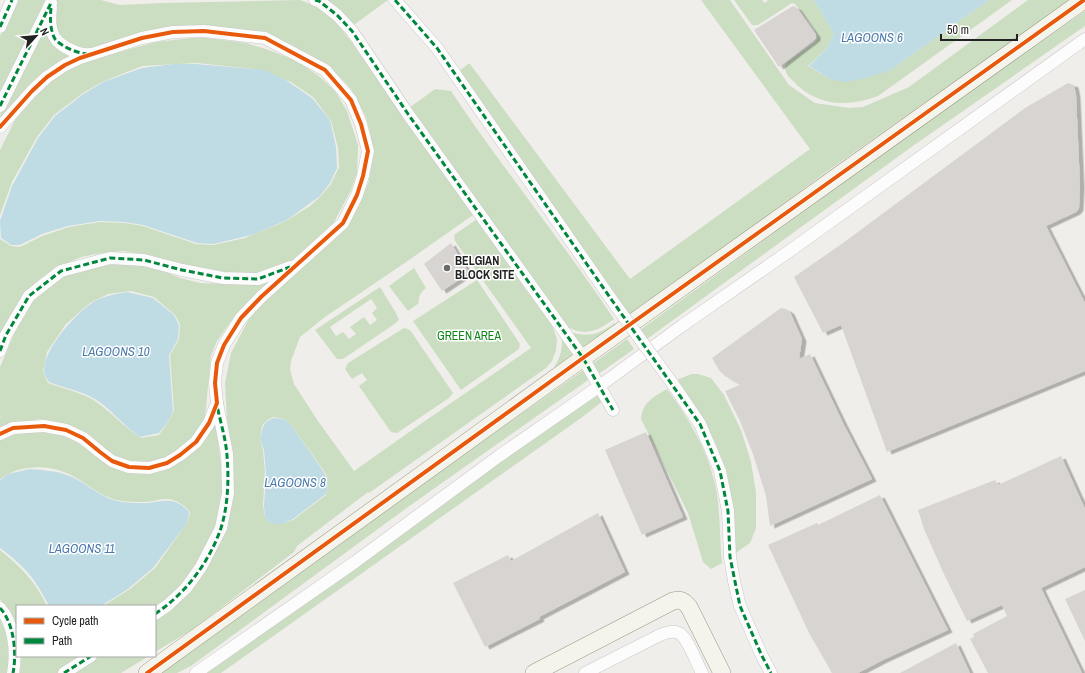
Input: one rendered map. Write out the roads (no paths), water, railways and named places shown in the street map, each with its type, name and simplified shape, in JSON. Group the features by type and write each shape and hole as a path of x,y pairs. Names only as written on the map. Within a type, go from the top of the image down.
{"street":[{"path":"0,26 12,0"},
{"path":"315,0 319,1 337,15 352,31 408,114 583,358 613,410"},
{"path":"395,0 437,48 611,299 700,424 720,471 728,511 730,557 740,606 771,673"},
{"path":"146,673 1084,0"},
{"path":"52,1 50,22 55,39 73,52 86,54 100,52"},
{"path":"0,106 52,1"},
{"path":"4,123 19,105 47,77 64,65 142,38 173,32 204,31 265,38 325,70 351,100 361,124 368,151 364,176 357,195 343,223 241,318 224,345 217,363 215,383 216,403 227,454 228,493 221,528 202,567 186,588 168,605 156,613"},
{"path":"196,673 355,562 499,456 683,325 798,246 1085,39"},
{"path":"0,351 6,335 30,296 61,271 110,258 144,260 182,270 223,278 258,279 298,265"},
{"path":"0,434 13,428 44,426 66,430 83,438 112,461 129,467 149,468 167,463 196,442 209,423 216,403"},
{"path":"534,673 673,601 681,600 689,607 722,673"},
{"path":"0,608 8,622 12,634 15,651 13,673"},
{"path":"586,673 668,632 679,634 687,642 702,673"},
{"path":"64,673 89,657"}],"water":[{"name":"LAGOONS 6","path":"814,0 989,0 889,71 844,82 830,79 809,66 826,49 834,34"},
{"path":"174,64 196,64 264,70 286,80 312,98 330,120 336,147 337,168 330,183 320,196 287,220 252,235 213,244 197,243 143,225 124,222 100,221 68,226 42,234 20,245 11,245 1,238 0,221 12,186 38,138 55,116 82,95 103,82 142,68"},
{"name":"LAGOONS 10","path":"127,292 153,298 174,315 179,325 178,339 169,355 173,412 168,422 159,433 140,437 99,402 82,393 49,382 44,372 45,362 49,352 69,323 77,315 92,303 100,299"},
{"name":"LAGOONS 8","path":"273,418 285,419 292,426 325,474 328,485 326,494 293,519 282,524 269,522 265,517 264,506 266,473 264,450 260,439 266,422"},
{"name":"LAGOONS 11","path":"30,469 51,471 72,477 102,495 115,500 137,503 165,501 174,502 184,507 189,512 187,523 153,568 128,589 103,605 48,605 27,571 0,548 0,480 8,474"}],"place":[{"name":"BELGIAN BLOCK SITE","path":"447,268"}],"park label":[{"name":"GREEN AREA","path":"469,336"}]}
